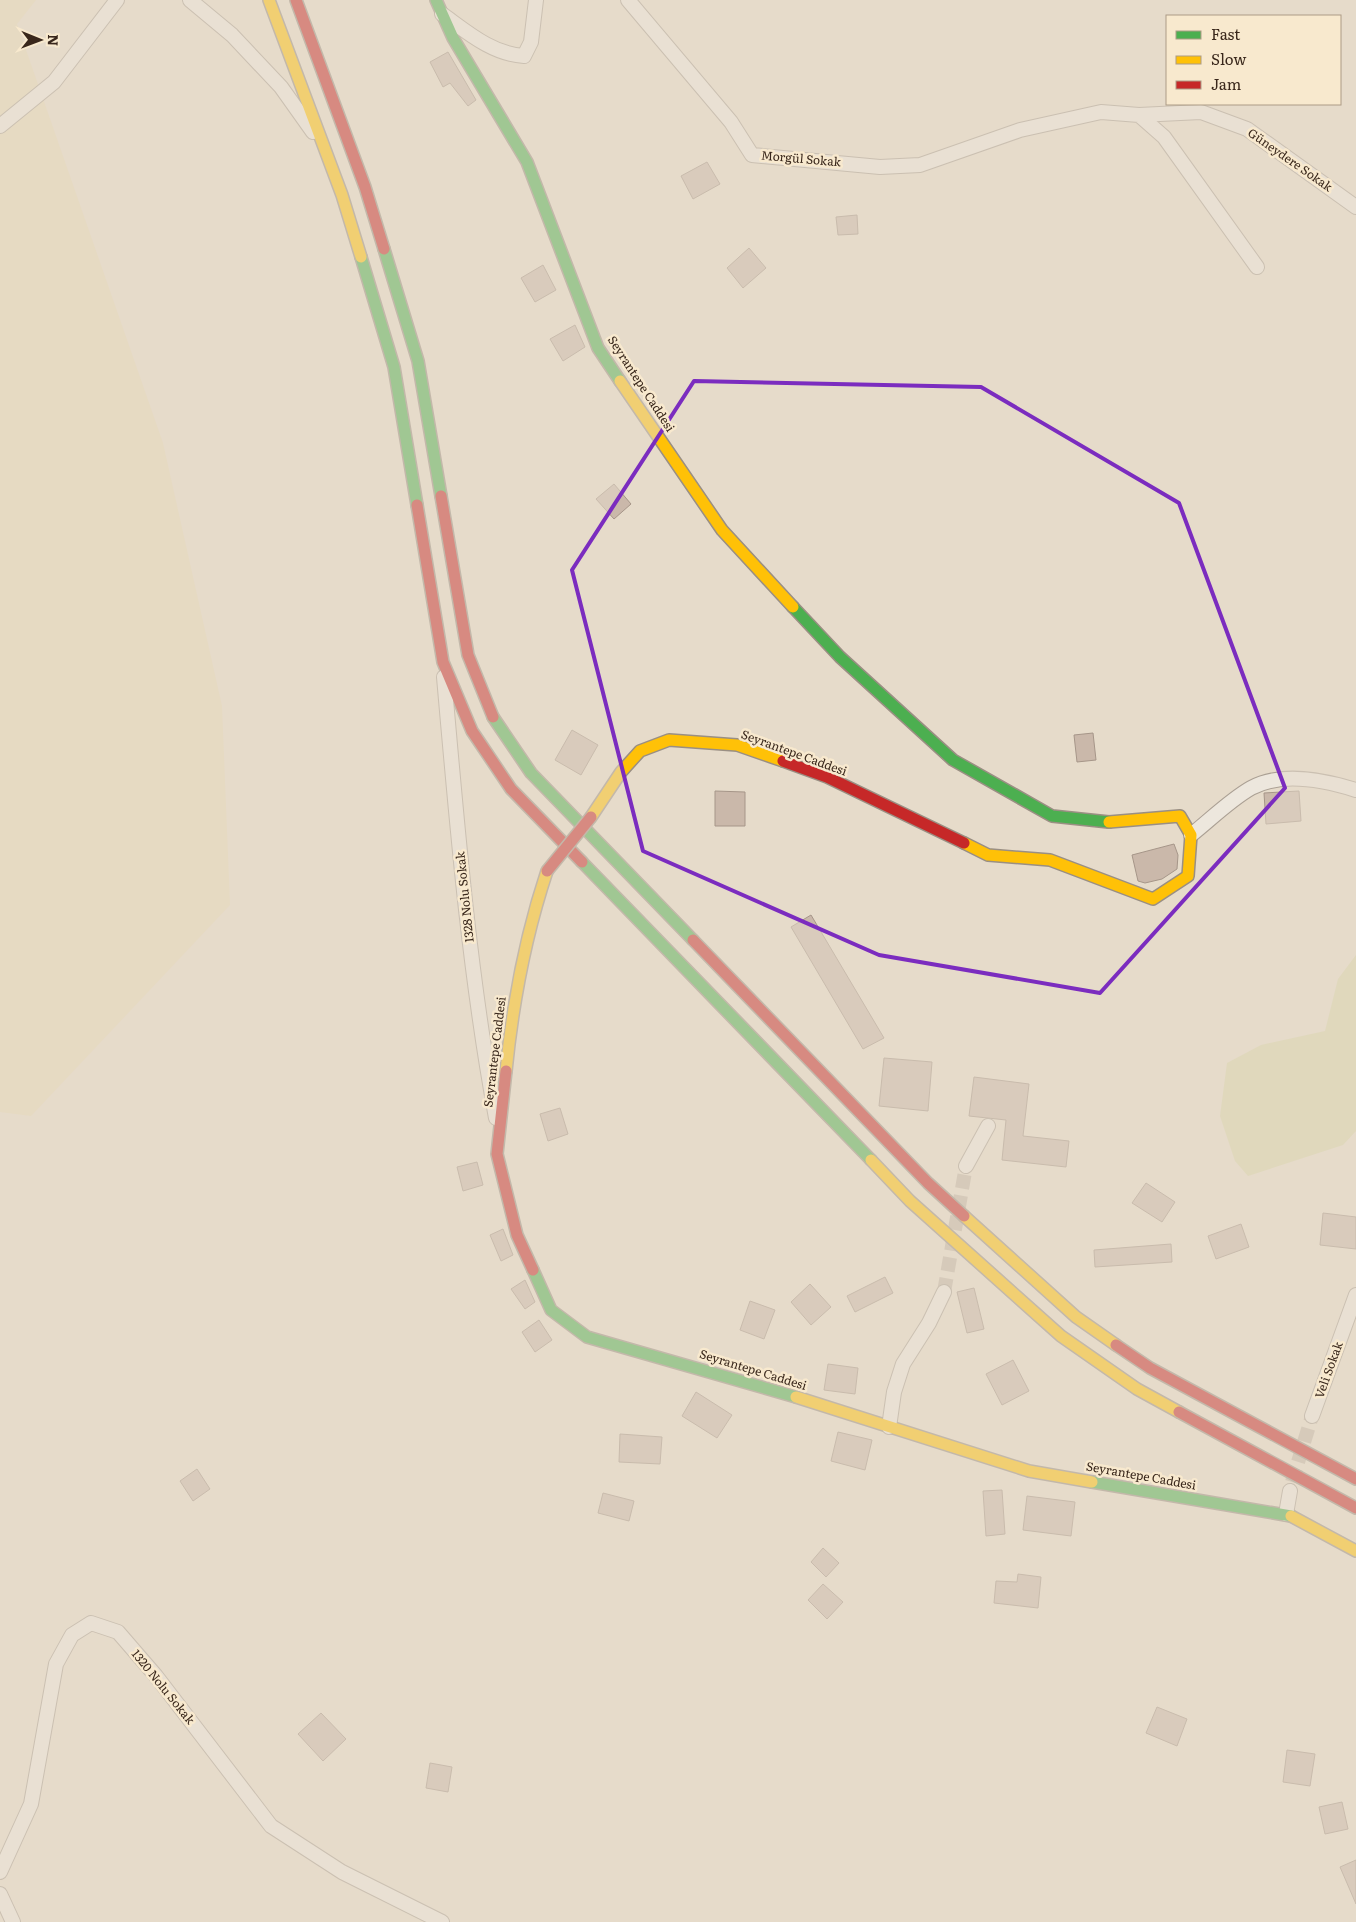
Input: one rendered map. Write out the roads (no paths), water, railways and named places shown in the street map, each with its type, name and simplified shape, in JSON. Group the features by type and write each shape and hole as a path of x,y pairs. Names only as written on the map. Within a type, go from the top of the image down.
{"main road":[{"path":"269,0 342,195 394,367 443,657 472,731 511,789 910,1201 1060,1336 1137,1389 1356,1508"},
{"path":"296,0 365,187 418,361 468,655 494,719 531,773 928,1183 1076,1317 1150,1368 1356,1479"},
{"name":"Seyrantepe Caddesi","path":"438,6 527,162 598,348 722,530 840,657 953,760 1052,816 1114,822 1180,816 1191,835 1188,876 1153,899 1050,860 988,855 827,776 737,745 670,740 640,751 621,772 591,817 547,871 530,922 521,961 507,1058 497,1154 517,1236 551,1310 587,1337 746,1381 1030,1471 1286,1514 1356,1551"}],"street":[{"path":"0,126 54,82 117,0"},
{"path":"190,0 232,35 281,87 324,148"},
{"path":"438,6 486,45 512,56 524,56 531,42 536,0"},
{"name":"Morgül Sokak","path":"628,0 731,122 752,155 880,167 920,165 1020,130 1042,125"},
{"name":"Güneydere Sokak","path":"1042,125 1101,112 1139,115 1201,112 1247,130 1356,207"},
{"path":"1139,115 1164,137 1257,268"},
{"name":"1328 Nolu Sokak","path":"443,657 458,833 479,1029 499,1136"},
{"path":"1191,835 1252,788 1285,778 1332,782 1356,790"},
{"path":"966,1166 988,1126"},
{"path":"889,1427 894,1392 902,1364 928,1323 944,1292"},
{"name":"Veli Sokak","path":"1312,1416 1356,1295"},
{"path":"1286,1514 1290,1491"},
{"name":"1320 Nolu Sokak","path":"0,1872 31,1804 56,1664 72,1635 91,1623 118,1632 156,1676 271,1826 342,1872 442,1922"},
{"path":"0,1894 13,1922"}],"tunnel":[{"path":"944,1292 966,1166"},
{"path":"1292,1482 1312,1416"}]}
